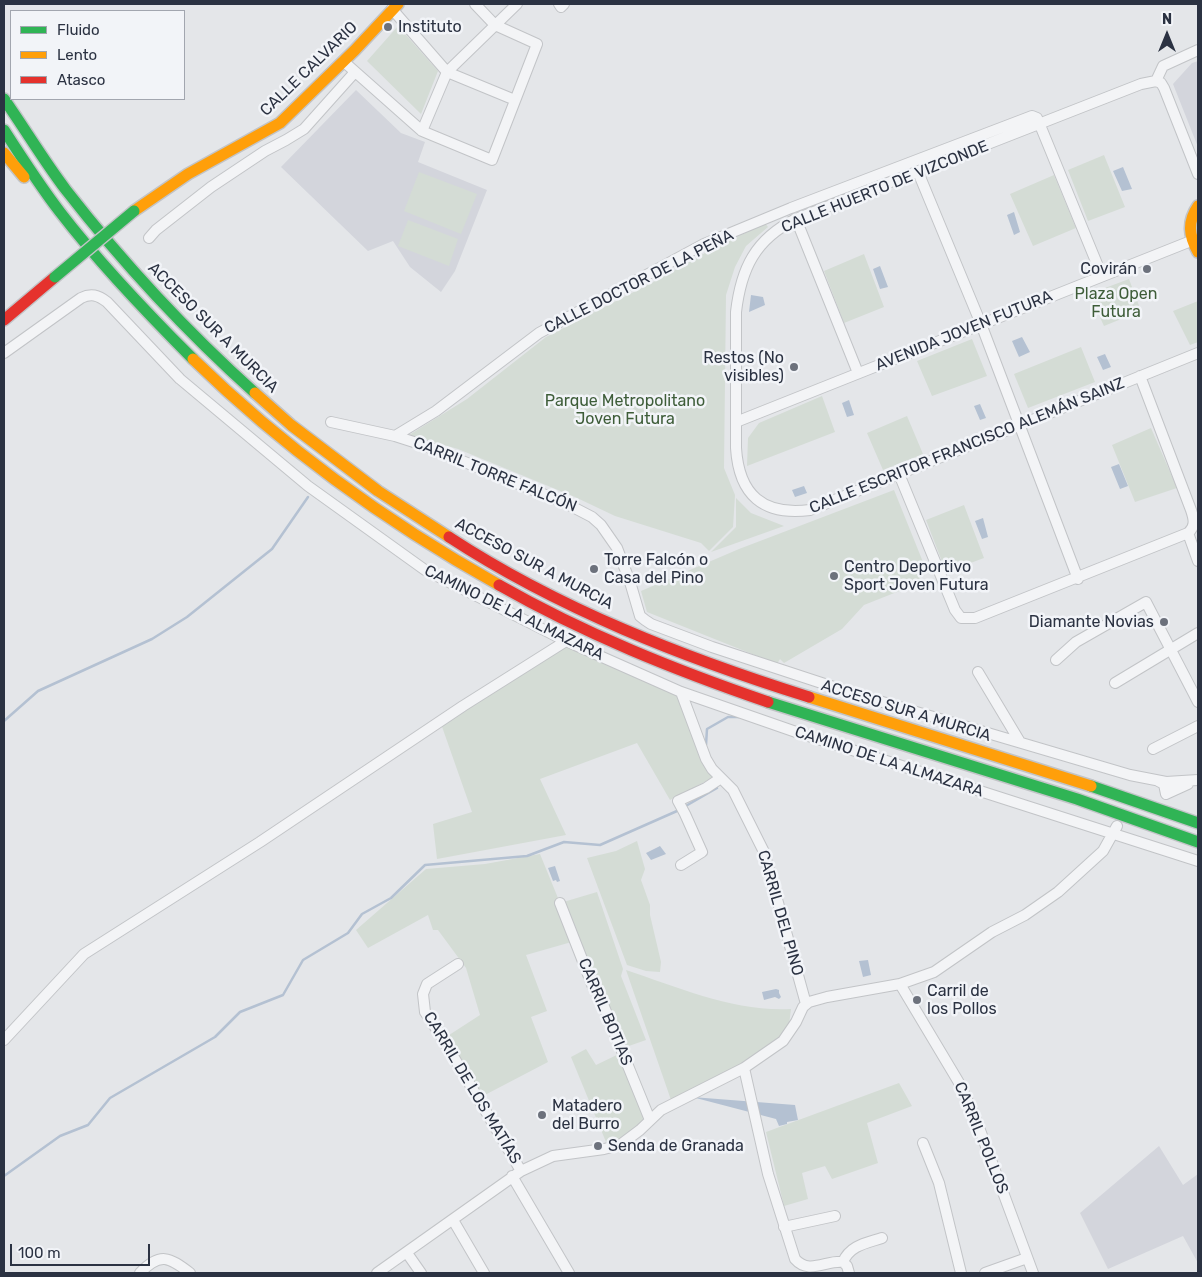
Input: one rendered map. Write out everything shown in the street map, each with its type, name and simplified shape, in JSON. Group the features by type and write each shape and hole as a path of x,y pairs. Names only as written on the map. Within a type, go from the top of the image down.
{"main road":[{"name":"CALLE CALVARIO","path":"4,320 134,211 188,174 250,142 280,123 344,61 395,7"},
{"name":"ACCESO SUR A MURCIA","path":"4,99 50,167 117,254 217,359 266,404 320,448 400,506 453,540 511,574 580,609 694,658 797,694 1118,794 1198,823"},
{"name":"ACCESO SUR A MURCIA","path":"4,130 52,202 104,264 146,311 240,404 341,485 395,524 457,563 534,605 574,624 641,655 707,681 794,711 1112,811 1198,842"},
{"path":"4,153 21,175 52,202"},
{"path":"1198,206 1190,221 1189,231 1191,241 1198,252"},
{"path":"1118,794 1198,816"}],"street":[{"path":"344,61 422,131 492,160 538,44 495,26 475,4"},
{"path":"422,131 447,72 517,4"},
{"path":"395,7 447,72 515,100"},
{"path":"1198,50 1163,66 1156,81 1162,85 1198,174"},
{"path":"149,238 156,230 211,187 265,151 304,129 355,72"},
{"name":"CALLE HUERTO DE VIZCONDE","path":"736,422 736,312 741,282 752,256 770,235 784,225 796,220 1141,84 1156,81"},
{"name":"CALLE DOCTOR DE LA PEÑA","path":"395,436 436,411 539,334 704,244 791,208 1032,116 1037,118 1040,125"},
{"path":"1040,125 1102,276"},
{"path":"918,172 981,324 1078,579"},
{"path":"796,220 858,373"},
{"name":"AVENIDA JOVEN FUTURA","path":"736,422 1191,241"},
{"name":"CAMINO DE LA ALMAZARA","path":"4,353 81,298 93,295 99,296 107,302 180,379 308,486 426,570 566,641 681,692 796,732 1115,830 1198,862"},
{"name":"CALLE ESCRITOR FRANCISCO ALEMÁN SAINZ","path":"736,422 737,460 742,479 756,499 769,507 779,511 797,512 810,510 1198,353"},
{"path":"899,474 955,610 961,618 976,618 1078,579 1190,531 1194,523 1191,510 1140,376"},
{"name":"CARRIL TORRE FALCÓN","path":"331,422 395,436 423,445 565,503 592,518 601,525 616,548 630,582 638,611 645,620 712,647 852,693 1121,772 1157,781 1198,780"},
{"path":"1190,531 1198,561"},
{"path":"1056,660 1076,642 1146,602 1198,702"},
{"path":"1115,683 1198,633"},
{"path":"4,1040 84,954 260,842 462,706 566,641"},
{"path":"978,672 1020,742"},
{"name":"CARRIL DEL PINO","path":"681,692 706,759 712,769 733,790 764,852 806,1004"},
{"path":"1153,749 1198,726"},
{"path":"681,865 702,852 686,814 678,801 706,788 721,778"},
{"path":"1157,781 1164,784 1166,794 1198,780"},
{"path":"377,1273 517,1174 553,1156 620,1145 635,1135 662,1110 744,1068 783,1041 806,1004 827,997 900,984 934,972 992,932 1025,916 1040,905 1103,851 1115,830"},
{"name":"CARRIL BOTIAS","path":"560,903 593,987 598,992 650,1120"},
{"name":"CARRIL DE LOS MATÍAS","path":"458,964 427,984 424,994 425,1012 443,1039 517,1174"},
{"name":"CARRIL POLLOS","path":"900,984 958,1081 974,1114 1032,1273"},
{"path":"744,1068 762,1151 794,1259 800,1264 810,1267 843,1262"},
{"path":"923,1143 938,1182 961,1273"},
{"path":"517,1174 569,1273"},
{"path":"784,1227 835,1216"},
{"path":"452,1220 484,1273"},
{"path":"843,1262 854,1248 882,1238"},
{"path":"407,1253 421,1273"},
{"path":"985,1273 1027,1258"},
{"path":"140,1273 150,1263 158,1259 174,1261 190,1273"},
{"path":"843,1262 847,1266 849,1273"}],"shaded area":[{"path":"1198,61 1198,147 1173,84 1192,63"},
{"path":"356,90 401,133 425,142 418,162 487,190 455,271 441,292 410,267 393,241 368,251 281,167"},
{"path":"1159,1146 1183,1185 1198,1174 1198,1263 1183,1236 1108,1269 1080,1213"}],"green space":[{"path":"398,26 438,71 421,114 367,61"},
{"path":"1104,155 1125,207 1088,221 1068,170"},
{"path":"419,172 477,194 461,234 404,211"},
{"path":"1054,175 1076,228 1033,246 1010,194"},
{"path":"408,220 458,239 449,266 398,246"},
{"name":"Parque Metropolitano Joven Futura","path":"765,223 768,227 746,246 735,267 726,295 724,468 735,495 733,527 709,551 701,543 615,516 575,497 458,449 409,435 467,399 546,337"},
{"path":"864,254 884,307 844,323 824,271"},
{"name":"Plaza Open Futura","path":"1129,279 1141,311 1104,326 1089,294"},
{"path":"1198,301 1198,342 1190,345 1173,311"},
{"path":"972,339 987,376 932,396 917,361"},
{"path":"1081,347 1095,382 1028,408 1014,374"},
{"path":"822,396 835,432 747,466 748,438 759,423"},
{"path":"907,416 923,454 883,470 867,433"},
{"path":"1151,428 1177,488 1135,502 1112,445"},
{"name":"Centro Deportivo Sport Joven Futura","path":"894,490 925,567 916,571 922,582 864,605 842,629 784,663 780,659 777,664 647,612 641,591 739,549"},
{"path":"736,498 751,513 784,526 711,552 736,527"},
{"path":"964,505 984,558 946,572 926,520"},
{"path":"566,641 681,692 712,778 670,800 637,743 540,779 566,835 437,859 433,824 472,812 440,721"},
{"path":"637,841 645,869 641,880 650,905 650,915 661,962 660,972 646,971 627,965 587,858 616,851"},
{"path":"540,854 560,903 597,892 623,969 621,976 646,1040 623,1048 575,941 526,955 547,1011 531,1017 548,1062 481,1097 446,1037 480,1015 466,968 438,930 433,930 428,915 368,948 356,930 426,869 485,864"},
{"path":"626,970 728,1003 770,1009 791,1009 789,1025 777,1040 718,1079 671,1100"},
{"path":"586,1049 596,1065 623,1052 648,1117 620,1145 606,1142 571,1057"},
{"path":"899,1083 912,1106 867,1123 878,1163 832,1179 825,1166 802,1173 808,1199 784,1206 766,1132"}],"water":[{"path":"1123,167 1132,189 1122,191 1113,171"},
{"path":"1014,212 1020,232 1014,235 1007,215"},
{"path":"880,266 888,287 880,289 873,269"},
{"path":"751,295 763,297 765,305 749,312"},
{"path":"1022,337 1030,352 1019,357 1012,341"},
{"path":"1105,354 1111,367 1103,370 1097,357"},
{"path":"849,400 854,415 847,417 842,403"},
{"path":"980,404 986,418 980,420 974,406"},
{"path":"1119,464 1128,486 1120,489 1111,467"},
{"path":"804,486 807,493 795,497 792,490"},
{"path":"983,518 988,537 982,539 975,521"},
{"path":"660,846 666,854 651,860 646,853"},
{"path":"555,866 560,881 557,882 556,880 553,881 548,868"},
{"path":"868,960 871,975 863,977 859,961"},
{"path":"779,990 781,997 779,999 775,997 764,1000 762,992"},
{"path":"692,1097 795,1105 798,1120 779,1126 776,1119"}],"waterway":[{"path":"4,721 38,691 152,639 187,617 272,549 308,497"},
{"path":"706,745 707,729 728,717 739,717"},
{"path":"684,807 717,788"},
{"path":"4,1176 60,1136 88,1125 110,1098 215,1037 240,1012 283,995 303,960 348,933 362,914 391,898 425,865 527,856 564,842 600,845 677,811"}],"traffic: fast":[{"path":"4,99 58,179 110,244 180,321 255,393"},
{"path":"4,130 45,192 75,231 158,324 193,359"},
{"path":"55,277 134,211"},
{"path":"768,702 1077,799 1198,842"},
{"path":"1091,786 1198,823"}],"traffic: slow":[{"path":"134,211 188,174 280,123 355,50 398,4"},
{"path":"4,153 24,177"},
{"path":"1198,206 1194,212 1190,229 1198,252"},
{"path":"193,359 264,423 338,482 417,536 499,585"},
{"path":"255,393 291,425 378,491 449,537"},
{"path":"809,697 1091,786"}],"traffic: jam":[{"path":"4,320 55,277"},
{"path":"449,537 534,587 579,609 716,666 809,697"},
{"path":"499,585 531,603 631,650 768,702"}],"place":[{"name":"Instituto","path":"388,27"},
{"name":"Covirán","path":"1147,269"},
{"name":"Restos (No visibles)","path":"794,367"},
{"name":"Torre Falcón o Casa del Pino","path":"594,569"},
{"name":"Centro Deportivo Sport Joven Futura","path":"834,576"},
{"name":"Diamante Novias","path":"1164,622"},
{"name":"Carril de los Pollos","path":"917,1000"},
{"name":"Matadero del Burro","path":"542,1115"},
{"name":"Senda de Granada","path":"598,1146"}]}
